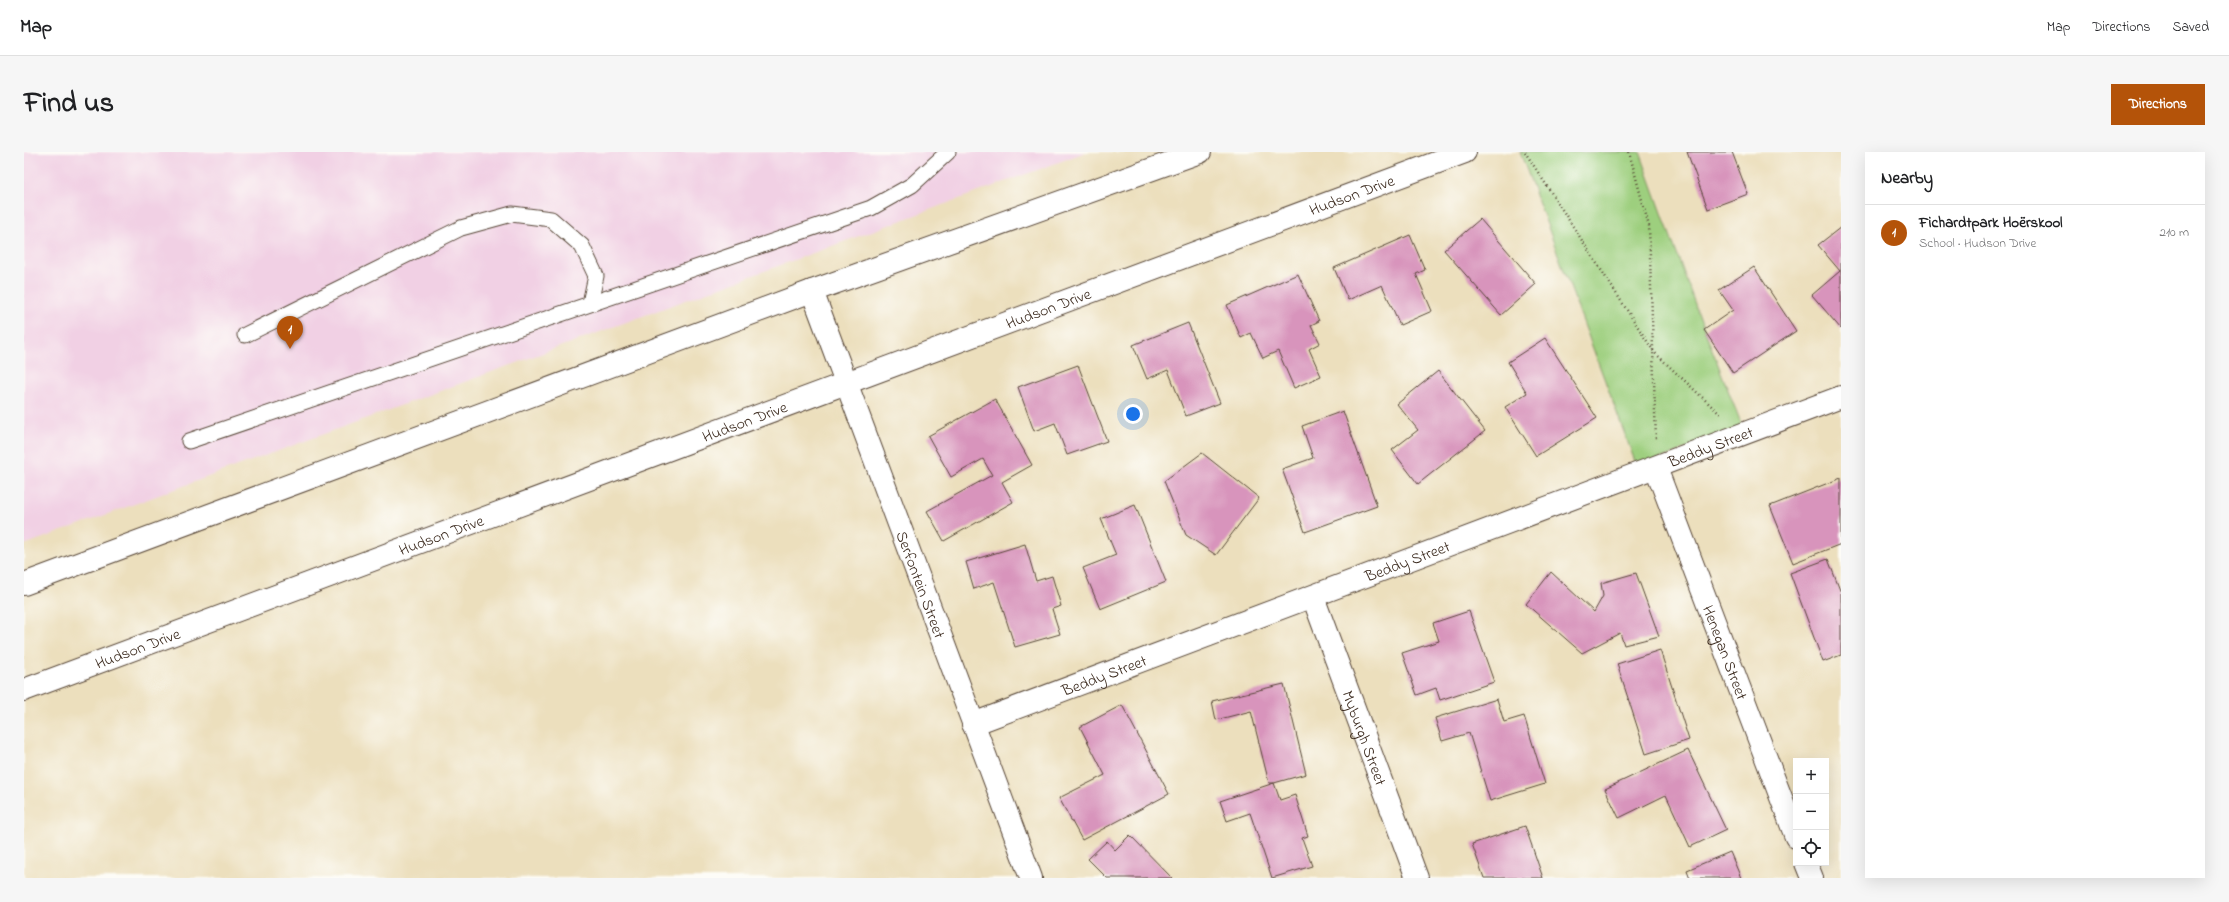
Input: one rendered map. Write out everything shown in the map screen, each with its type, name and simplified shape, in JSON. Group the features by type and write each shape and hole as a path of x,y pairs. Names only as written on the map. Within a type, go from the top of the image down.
{"street":[{"path":"24,584 812,291 1200,152"},
{"name":"Hudson Drive","path":"24,690 1465,152"},
{"name":"Serfontein Street","path":"812,291 1030,878"},
{"name":"Beddy Street","path":"973,724 1314,597 1841,397"},
{"name":"Henegan Street","path":"1656,468 1793,830"},
{"name":"Myburgh Street","path":"1314,597 1417,878"},
{"path":"1807,866 1812,878"}],"lane":[{"path":"189,441 871,208 912,185 948,152"},
{"path":"245,335 461,228 512,214 551,219 582,246 596,276 590,303"}],"path":[{"path":"1525,152 1654,352 1742,435"},
{"path":"1629,152 1649,226 1654,352 1656,468"}],"shaded area":[{"path":"24,152 1086,152 24,545"}],"green space":[{"path":"1520,152 1640,152 1704,329 1743,428 1637,467"}],"building":[{"path":"1687,152 1732,152 1748,194 1708,209"},
{"path":"1480,219 1536,284 1501,315 1444,250"},
{"path":"1841,227 1841,329 1812,295 1840,271 1818,245"},
{"path":"1410,235 1425,270 1416,274 1432,311 1400,325 1382,285 1348,300 1334,268"},
{"path":"1754,267 1796,331 1733,373 1704,330 1733,310 1719,290"},
{"path":"1298,274 1319,321 1311,325 1320,343 1309,349 1321,376 1294,388 1278,351 1263,358 1251,333 1241,338 1227,305"},
{"path":"1188,323 1220,403 1186,416 1168,370 1147,379 1133,345"},
{"path":"1545,338 1597,418 1536,456 1505,407 1527,393 1508,362"},
{"path":"1078,365 1107,441 1067,455 1055,423 1034,431 1018,387"},
{"path":"1438,371 1485,431 1418,484 1392,450 1418,430 1397,404"},
{"path":"995,399 1032,465 1002,482 1013,502 944,541 927,511 992,475 983,459 951,477 928,436"},
{"path":"1343,411 1377,506 1305,532 1282,469 1313,458 1302,426"},
{"path":"1202,453 1259,498 1216,555 1186,535 1164,481"},
{"path":"1841,478 1841,544 1793,563 1770,506"},
{"path":"1135,505 1166,582 1100,609 1083,568 1116,555 1101,519"},
{"path":"1025,544 1036,581 1052,576 1061,606 1052,609 1060,634 1015,647 994,582 974,589 966,562"},
{"path":"1828,559 1841,593 1841,655 1823,662 1790,573"},
{"path":"1551,572 1594,612 1603,596 1601,583 1636,573 1659,636 1624,645 1620,633 1582,653 1526,604"},
{"path":"1469,611 1494,682 1440,700 1436,688 1417,695 1402,653 1439,641 1433,623"},
{"path":"1660,650 1689,740 1646,754 1617,664"},
{"path":"1284,684 1306,774 1269,783 1251,711 1216,720 1212,701"},
{"path":"1497,699 1504,722 1524,716 1545,784 1490,801 1469,733 1442,741 1435,718"},
{"path":"1122,705 1169,794 1082,840 1059,798 1105,775 1080,727"},
{"path":"1688,750 1726,830 1690,847 1666,795 1619,818 1605,789"},
{"path":"1274,783 1280,800 1295,795 1308,836 1302,838 1312,866 1272,878 1250,813 1227,821 1220,801"},
{"path":"1525,826 1543,878 1484,878 1472,844"},
{"path":"1130,835 1172,878 1107,878 1088,859 1107,841 1115,850"},
{"path":"1730,852 1741,878 1690,878 1687,870"}],"place":[{"name":"Fichardtpark Hoërskool","path":"290,349"}]}
